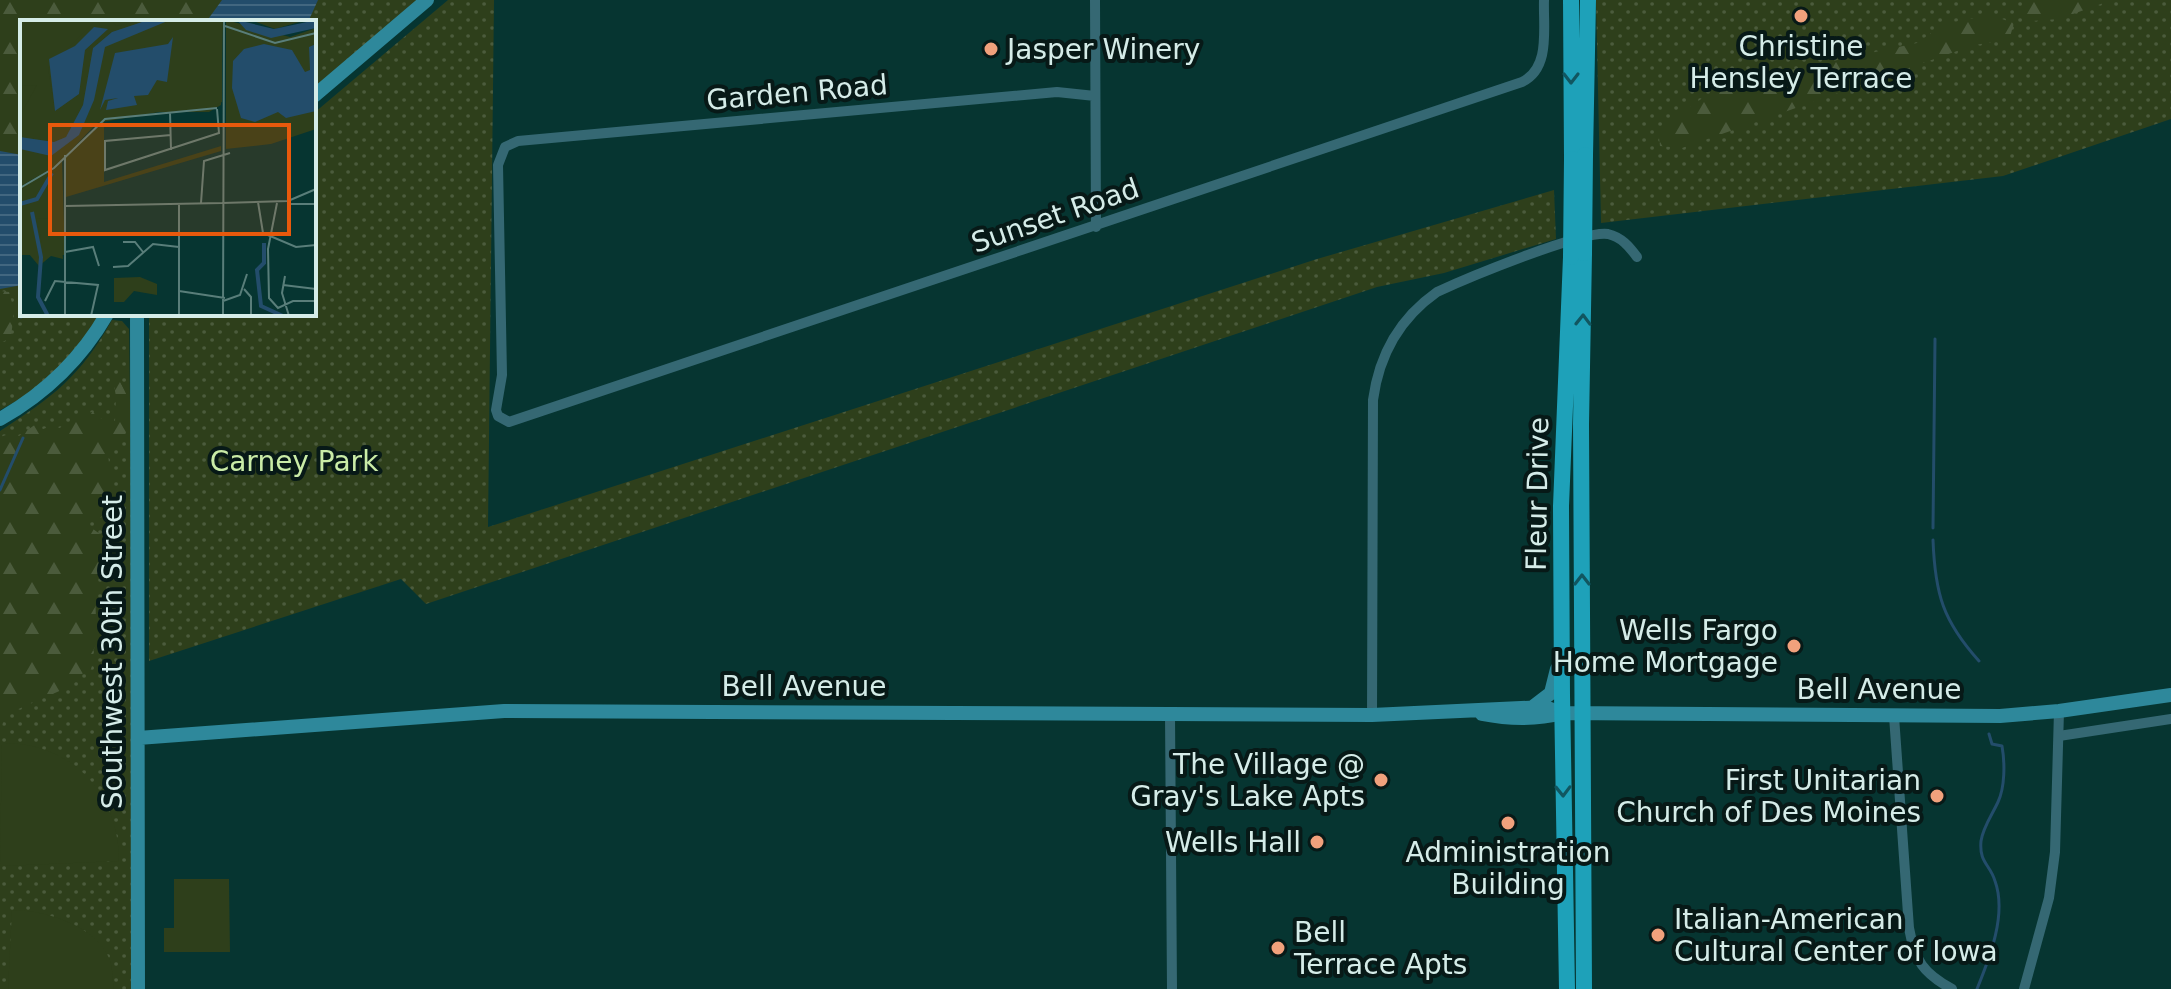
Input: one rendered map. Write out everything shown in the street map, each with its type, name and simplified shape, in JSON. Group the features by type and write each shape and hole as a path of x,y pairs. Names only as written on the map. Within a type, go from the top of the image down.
{"main road":[{"name":"Fleur Drive","path":"1571,0 1578,157 1584,989"},
{"name":"Fleur Drive","path":"1578,157 1588,0"},
{"name":"Fleur Drive","path":"1567,989 1561,506 1578,255"}],"street":[{"path":"316,94 427,0"},
{"path":"1095,0 1096,227"},
{"name":"Sunset Road","path":"515,419 1096,227 1531,78 1541,64 1543,54 1544,0"},
{"name":"Garden Road","path":"515,419 503,420 496,410 502,375 498,165 505,147 518,141 1057,92 1095,96"},
{"path":"1372,715 1373,400 1383,358 1396,332 1415,310 1437,292 1559,245 1607,234 1622,240 1637,257"},
{"path":"0,419 53,383 87,347 106,316"},
{"name":"Southwest 30th Street","path":"137,316 138,989"},
{"path":"1533,707 1545,700 1554,686 1562,633"},
{"name":"Bell Avenue","path":"138,738 504,711 1372,715 1545,707 1562,713 1581,714 2000,716 2171,695"},
{"path":"2024,989 2049,898 2055,852 2059,711"},
{"name":"Bell Avenue","path":"1470,712 1500,718 1546,718 1562,713"},
{"path":"1170,714 1172,989"},
{"path":"1894,716 1913,950 1927,972 1952,989"},
{"path":"2059,736 2171,719"}],"green space":[{"path":"0,0 420,0 316,89 316,20 20,20 20,316 100,316 81,347 29,394 0,410"},
{"path":"0,0 222,0 207,20 20,20 20,155 0,151"},
{"name":"Carney Park","path":"448,0 494,0 488,527 1317,259 1554,190 1556,239 1444,273 1377,287 426,604 401,579 149,661 149,316 316,316 316,111"},
{"path":"1596,0 2171,0 2171,119 2003,176 1601,223"},
{"path":"2023,0 2112,0 2059,19 2031,21 2022,7"},
{"path":"1990,15 2014,23 2009,40 1974,45 1682,148 1660,146 1658,129 1704,97 1749,79 1917,43 1944,24"},
{"path":"0,291 9,292 14,310 11,338 0,343"},
{"name":"Carney Park","path":"112,320 122,321 129,329 138,989 0,989 0,431 64,384 88,357"},
{"path":"117,375 128,398 125,407 128,416 123,440 108,454 113,469 113,505 97,521 86,515 86,524 107,539 110,556 105,574 98,577 95,586 99,591 97,637 91,669 78,676 73,685 5,715 0,733 0,437 9,434 19,436 36,424 43,429 52,426 60,428 65,422 75,422 76,416 92,412 102,419 115,421 113,381"},
{"path":"2,743 49,751 86,776 100,793 110,813 117,836 119,861 3,866 0,863"},
{"path":"174,879 229,879 230,952 164,952 164,928 174,928"},
{"path":"12,910 53,916 81,928 102,946 109,958 114,989 8,989"}],"water":[{"path":"222,0 318,0 309,20 207,20"},
{"path":"0,151 20,155 20,285 0,289"}],"waterway":[{"path":"1933,528 1935,339"},
{"path":"0,490 23,438"},
{"path":"1933,540 1936,576 1943,606 1957,633 1979,661"},
{"path":"1977,989 1992,949 1999,907 1995,881 1983,859 1981,848 1984,831 2000,796 2004,775 2002,746 1992,744 1989,734"}],"place":[{"name":"Christine Hensley Terrace","path":"1801,16"},
{"name":"Jasper Winery","path":"991,49"},
{"name":"Wells Fargo Home Mortgage","path":"1794,646"},
{"name":"The Village @ Gray's Lake Apts","path":"1381,780"},
{"name":"First Unitarian Church of Des Moines","path":"1937,796"},
{"name":"Administration Building","path":"1508,823"},
{"name":"Wells Hall","path":"1317,842"},
{"name":"Italian-American Cultural Center of Iowa","path":"1658,935"},
{"name":"Bell Terrace Apts","path":"1278,948"}]}
